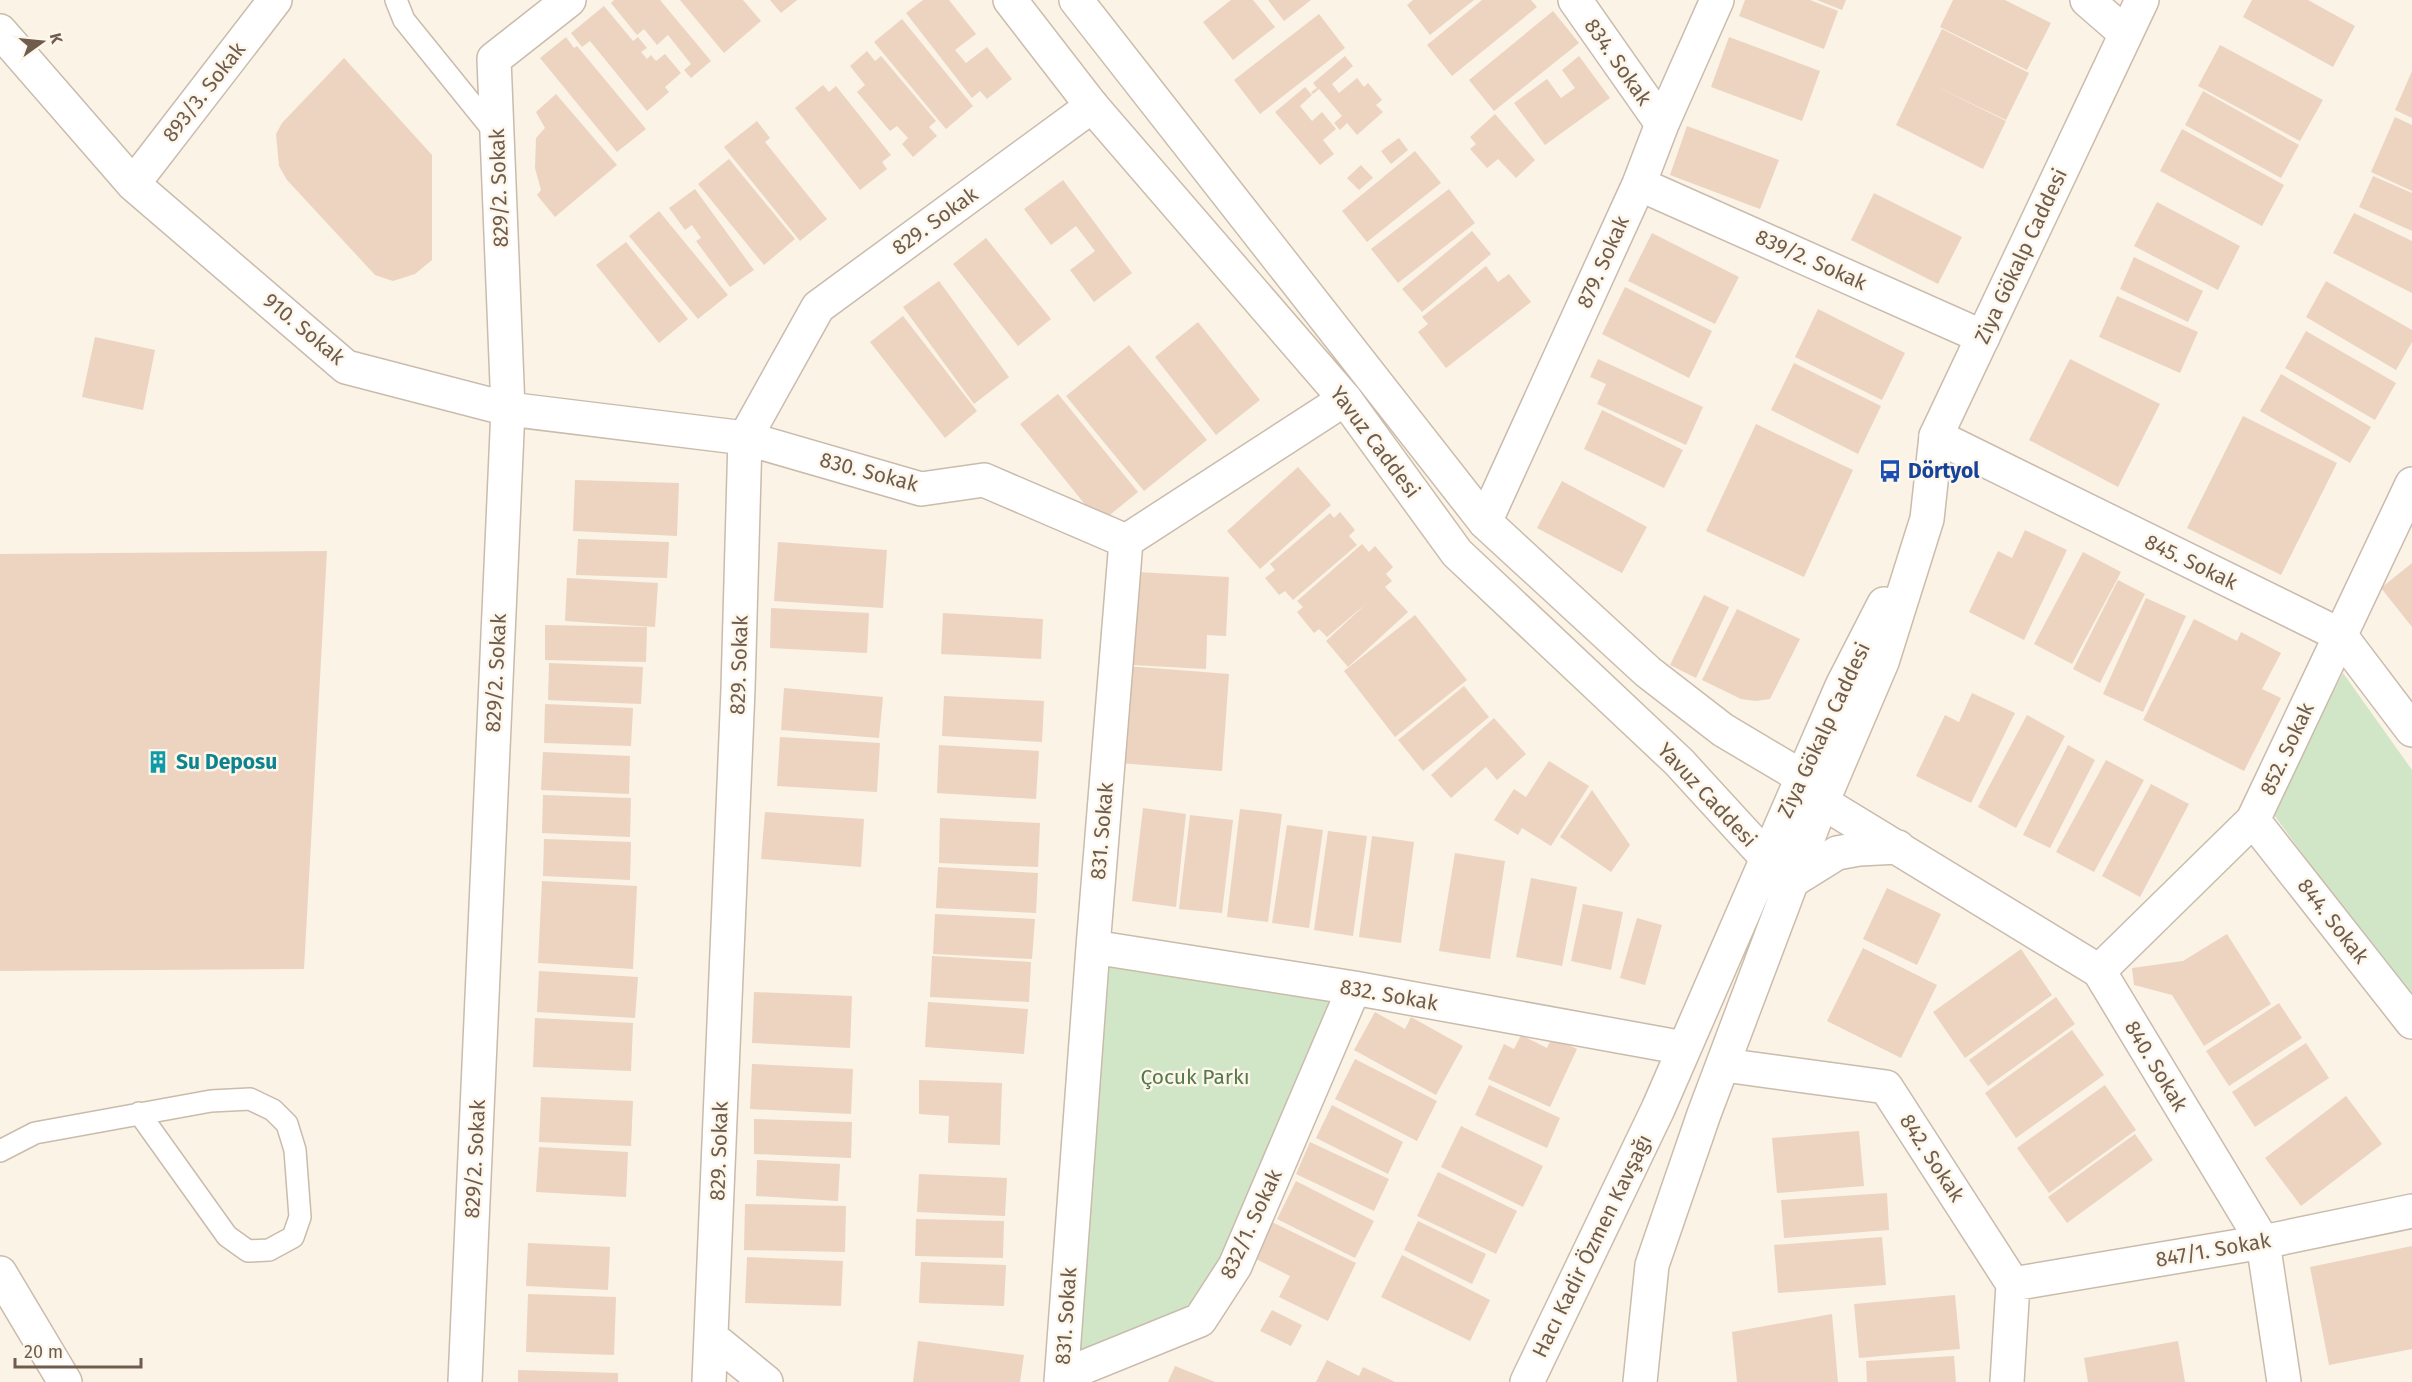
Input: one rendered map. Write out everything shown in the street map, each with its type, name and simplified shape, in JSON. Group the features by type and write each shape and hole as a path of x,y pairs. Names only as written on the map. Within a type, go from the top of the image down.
{"street":[{"name":"893/3. Sokak","path":"133,184 275,0"},
{"name":"829/2. Sokak","path":"465,1382 508,409 494,59 569,0"},
{"name":"Yavuz Caddesi","path":"1010,0 1092,106 1345,399 1457,553 1679,762 1767,858 1792,881"},
{"name":"Yavuz Caddesi","path":"1076,0 1485,522 1648,672 1723,730 1802,777"},
{"name":"834. Sokak","path":"1575,0 1662,124"},
{"name":"879. Sokak","path":"1485,522 1639,184 1662,124 1717,0"},
{"path":"2087,0 2125,33"},
{"name":"Ziya Gökalp Caddesi","path":"1640,1382 1652,1265 1704,1114 1822,802 1882,662 1927,519 1936,436 2142,0"},
{"name":"910. Sokak","path":"0,31 133,184 346,367 508,409 745,438"},
{"name":"829. Sokak","path":"709,1382 738,689 745,438 819,307 1092,106"},
{"name":"839/2. Sokak","path":"1639,184 1983,337"},
{"path":"1126,541 1345,399"},
{"name":"845. Sokak","path":"1936,436 2340,635 2412,730"},
{"name":"830. Sokak","path":"745,438 921,489 984,480 1126,541"},
{"name":"852. Sokak","path":"2099,970 2253,820 2412,484"},
{"name":"Ziya Gökalp Caddesi","path":"1658,1109 1842,686 1927,519"},
{"name":"831. Sokak","path":"1061,1379 1126,541"},
{"path":"1802,777 1822,802"},
{"name":"840. Sokak","path":"1822,802 2099,970 2263,1242 2284,1382"},
{"name":"844. Sokak","path":"2253,820 2412,1022"},
{"path":"1792,881 1837,853 1859,849 1898,847"},
{"name":"832. Sokak","path":"1093,947 1354,988 1684,1048"},
{"name":"832/1. Sokak","path":"1061,1379 1200,1320 1235,1266 1354,988"},
{"name":"842. Sokak","path":"1724,1065 1886,1087 2013,1284"},
{"name":"Hacı Kadir Özmen Kavşağı","path":"1527,1382 1658,1109"},
{"name":"847/1. Sokak","path":"2013,1284 2263,1242 2412,1211"},
{"path":"0,1274 65,1382"},
{"path":"2007,1382 2013,1284"},
{"path":"711,1337 766,1382"}],"lane":[{"path":"396,0 404,20 497,135"},
{"path":"0,1151 35,1133 140,1113 211,1101 250,1099 273,1110 287,1124 295,1150 300,1217 294,1237 269,1250 248,1251 227,1236 140,1113"}],"green space":[{"path":"2343,673 2412,770 2412,1005 2272,812"},
{"name":"Çocuk Parkı","path":"1093,947 1354,988 1200,1320 1062,1376"}],"building":[{"path":"614,0 660,0 711,61 691,78 684,70 691,64 668,35 657,45 644,29 637,35 611,3"},
{"path":"680,0 743,0 761,21 724,53"},
{"path":"770,0 797,0 781,13"},
{"path":"923,0 949,0 976,34 955,50 966,63 987,47 1012,79 987,99 980,91 972,98 906,13"},
{"path":"1231,0 1253,0 1275,27 1233,60 1203,22"},
{"path":"1268,0 1311,0 1284,21"},
{"path":"1413,0 1474,0 1430,35 1407,5"},
{"path":"1482,0 1531,0 1537,7 1452,76 1427,45"},
{"path":"1745,0 1810,0 1838,11 1824,49 1739,16"},
{"path":"1817,0 1846,0 1842,10"},
{"path":"1953,0 2005,0 2051,23 2027,70 1940,27"},
{"path":"2252,0 2308,0 2355,26 2333,67 2243,17"},
{"path":"604,6 633,41 638,37 647,48 641,52 647,59 651,55 656,61 665,54 681,73 665,87 669,92 647,111 590,41 582,47 571,33"},
{"path":"1553,11 1579,43 1494,111 1469,80"},
{"path":"1319,14 1345,48 1260,114 1234,80"},
{"path":"902,19 973,106 946,129 874,42"},
{"path":"1942,29 2029,73 2006,120 1929,83 2006,121 1983,169 1896,125"},
{"path":"566,37 574,48 577,46 646,129 617,152 540,58"},
{"path":"1729,37 1820,71 1802,121 1711,87"},
{"path":"2220,45 2323,100 2300,141 2198,86"},
{"path":"867,51 875,61 881,56 936,121 929,127 937,136 913,157 902,144 908,138 897,126 890,131 857,92 865,85 850,66"},
{"path":"1345,56 1353,66 1332,84 1339,93 1357,78 1364,87 1368,83 1382,100 1376,105 1383,112 1357,135 1347,123 1340,130 1334,123 1342,116 1319,89 1313,94 1311,92 1317,88 1313,83"},
{"path":"1579,56 1610,98 1545,145 1514,103 1547,79 1561,98 1575,88 1562,70"},
{"path":"344,58 432,155 432,260 415,274 393,281 375,275 287,180 279,166 276,134 282,123"},
{"path":"2412,71 2412,118 2395,110"},
{"path":"823,85 829,92 836,86 891,155 882,162 887,169 860,190 795,108"},
{"path":"1305,87 1312,95 1300,106 1312,121 1322,112 1336,129 1323,140 1334,154 1320,165 1275,112"},
{"path":"2203,91 2299,145 2281,178 2185,125"},
{"path":"556,94 617,165 555,217 537,195 541,190 535,168 536,138 545,128 536,112"},
{"path":"1495,114 1535,160 1516,178 1498,159 1487,168 1470,149 1476,144 1470,137"},
{"path":"2395,117 2412,125 2412,191 2371,172"},
{"path":"757,121 770,138 765,142 827,219 800,241 724,147"},
{"path":"1687,126 1779,160 1760,209 1670,175"},
{"path":"2182,129 2284,185 2262,226 2160,171"},
{"path":"1399,138 1408,150 1391,164 1381,151"},
{"path":"1415,151 1441,183 1367,242 1342,211"},
{"path":"729,159 795,239 764,265 698,184"},
{"path":"1361,165 1373,178 1359,190 1347,178"},
{"path":"2373,176 2412,193 2412,231 2359,207"},
{"path":"1063,180 1132,273 1094,302 1070,270 1095,251 1076,226 1051,245 1024,209"},
{"path":"695,189 754,270 730,287 696,241 701,238 692,225 685,230 669,208"},
{"path":"1449,189 1475,223 1398,283 1371,249"},
{"path":"1874,193 1962,237 1938,284 1851,240"},
{"path":"2157,202 2240,246 2218,290 2134,246"},
{"path":"659,211 728,295 698,319 629,236"},
{"path":"2354,213 2412,241 2412,293 2333,253"},
{"path":"1472,231 1491,254 1422,312 1402,289"},
{"path":"1652,233 1739,277 1715,324 1628,281"},
{"path":"986,238 1051,319 1018,346 953,264"},
{"path":"626,242 688,319 659,343 596,265"},
{"path":"2134,257 2203,291 2188,322 2120,289"},
{"path":"1486,266 1498,282 1509,274 1531,302 1446,368 1418,332 1428,324 1422,317"},
{"path":"939,281 1009,377 974,404 903,307"},
{"path":"2326,281 2412,330 2412,342 2396,370 2306,317"},
{"path":"1625,287 1712,331 1689,378 1602,334"},
{"path":"2117,296 2198,332 2180,373 2099,337"},
{"path":"1818,309 1905,353 1882,400 1795,357"},
{"path":"903,316 977,411 945,438 870,342"},
{"path":"1198,322 1260,400 1216,435 1155,357"},
{"path":"2306,331 2396,383 2375,420 2285,368"},
{"path":"95,337 155,350 143,410 82,397"},
{"path":"1129,345 1207,440 1144,491 1066,396"},
{"path":"1598,359 1703,407 1686,445 1597,404 1606,384 1590,377"},
{"path":"2070,359 2160,404 2118,487 2029,440"},
{"path":"1794,363 1881,406 1858,454 1771,410"},
{"path":"2281,374 2371,427 2350,463 2260,411"},
{"path":"1058,394 1138,492 1100,523 1020,424"},
{"path":"1602,410 1683,450 1664,488 1584,449"},
{"path":"2243,416 2337,463 2281,575 2187,528"},
{"path":"1756,424 1853,470 1804,577 1706,531"},
{"path":"1298,467 1331,505 1260,569 1227,531"},
{"path":"575,480 679,483 677,536 573,531"},
{"path":"1562,481 1647,527 1622,573 1537,528"},
{"path":"1340,512 1355,530 1349,536 1357,545 1293,600 1285,591 1279,595 1265,578 1275,570 1270,564 1330,513 1334,518"},
{"path":"2025,530 2067,550 2024,640 1969,612 1998,551 2012,558"},
{"path":"578,539 669,542 667,578 576,575"},
{"path":"778,542 887,550 883,608 774,601"},
{"path":"1362,544 1369,552 1375,546 1393,567 1386,574 1392,581 1385,587 1408,612 1348,667 1326,641 1368,602 1327,637 1319,629 1314,633 1297,612 1303,607 1297,601"},
{"name":"Su Deposu","path":"327,551 304,969 0,971 0,554"},
{"path":"2083,552 2121,572 2072,664 2034,644"},
{"path":"2412,563 2412,627 2381,588"},
{"path":"1137,572 1229,577 1226,636 1207,635 1206,669 1133,665"},
{"path":"567,578 658,583 655,627 565,621"},
{"path":"2118,580 2145,594 2100,683 2073,669"},
{"path":"1704,595 1729,607 1696,678 1670,665"},
{"path":"2146,598 2186,616 2143,712 2103,694"},
{"path":"771,608 869,613 867,653 770,648"},
{"path":"1737,609 1800,639 1770,699 1756,701 1741,699 1702,680"},
{"path":"943,613 1043,619 1041,659 941,654"},
{"path":"1415,615 1467,680 1395,737 1344,671"},
{"path":"2194,619 2237,641 2241,632 2281,653 2262,689 2281,698 2244,771 2143,720"},
{"path":"545,625 647,627 646,662 545,660"},
{"path":"549,663 643,667 641,704 548,700"},
{"path":"1126,666 1229,674 1222,771 1119,763"},
{"path":"1464,686 1489,717 1423,771 1398,740"},
{"path":"784,688 883,697 879,738 781,730"},
{"path":"1972,693 2015,713 1971,803 1916,776 1945,715 1959,722"},
{"path":"944,696 1044,701 1042,742 942,736"},
{"path":"545,704 633,708 631,746 544,743"},
{"path":"2027,715 2065,736 2016,828 1978,807"},
{"path":"1494,718 1526,754 1497,780 1486,767 1451,798 1431,775"},
{"path":"780,737 880,743 877,792 777,786"},
{"path":"939,745 1039,751 1036,799 937,793"},
{"path":"2068,745 2095,760 2050,848 2023,835"},
{"path":"543,752 630,756 629,794 541,790"},
{"path":"2106,760 2144,780 2094,872 2056,852"},
{"path":"1549,761 1589,786 1551,846 1522,828 1518,835 1494,820 1514,789 1526,797"},
{"path":"2151,784 2189,804 2140,897 2102,876"},
{"path":"1592,790 1630,845 1611,872 1560,837"},
{"path":"543,795 631,798 630,837 542,833"},
{"path":"1143,808 1186,814 1176,907 1132,901"},
{"path":"1240,809 1282,814 1268,922 1227,917"},
{"path":"765,812 864,819 861,867 761,859"},
{"path":"1190,815 1233,820 1222,913 1179,909"},
{"path":"940,818 1040,823 1038,867 939,863"},
{"path":"1287,825 1323,830 1309,928 1272,923"},
{"path":"1328,831 1367,836 1353,936 1314,930"},
{"path":"1372,836 1414,842 1401,943 1359,937"},
{"path":"544,839 631,842 630,880 543,876"},
{"path":"1455,853 1505,861 1490,959 1439,951"},
{"path":"938,867 1038,873 1036,913 936,908"},
{"path":"1531,878 1577,887 1562,966 1516,957"},
{"path":"542,881 637,886 633,969 538,963"},
{"path":"1887,888 1941,914 1917,965 1863,939"},
{"path":"1583,904 1623,912 1611,970 1571,961"},
{"path":"935,914 1035,919 1032,959 933,954"},
{"path":"1637,918 1662,925 1645,985 1620,978"},
{"path":"2227,934 2271,1004 2204,1046 2172,995 2134,985 2132,968 2183,961"},
{"path":"1863,948 1937,985 1901,1058 1827,1021"},
{"path":"2021,949 2052,995 1965,1058 1933,1012"},
{"path":"932,956 1031,962 1029,1002 930,997"},
{"path":"539,971 638,977 635,1018 537,1012"},
{"path":"754,992 852,996 850,1048 752,1043"},
{"path":"2056,997 2075,1024 1988,1086 1969,1060"},
{"path":"928,1002 1028,1009 1024,1054 925,1047"},
{"path":"2279,1003 2302,1038 2229,1086 2206,1051"},
{"path":"1375,1012 1405,1029 1411,1017 1463,1046 1436,1095 1354,1050"},
{"path":"535,1018 633,1023 631,1071 533,1067"},
{"path":"2072,1030 2104,1075 2016,1138 1985,1093"},
{"path":"1521,1035 1547,1048 1552,1037 1577,1049 1550,1107 1488,1079 1504,1044 1514,1049"},
{"path":"2306,1043 2329,1078 2255,1127 2232,1092"},
{"path":"1355,1059 1437,1101 1417,1141 1335,1099"},
{"path":"752,1064 853,1069 851,1114 750,1109"},
{"path":"919,1080 1002,1083 1000,1145 948,1143 949,1116 919,1114"},
{"path":"1489,1085 1560,1118 1547,1148 1475,1115"},
{"path":"2105,1085 2136,1130 2049,1193 2017,1148"},
{"path":"2346,1096 2382,1144 2301,1206 2265,1158"},
{"path":"541,1097 633,1101 631,1146 539,1142"},
{"path":"1332,1105 1403,1142 1388,1174 1316,1138"},
{"path":"754,1119 852,1122 851,1158 754,1154"},
{"path":"1461,1126 1543,1166 1523,1207 1441,1167"},
{"path":"1859,1131 1864,1186 1777,1193 1772,1138"},
{"path":"2135,1134 2153,1160 2067,1223 2048,1197"},
{"path":"1310,1142 1389,1179 1374,1211 1296,1174"},
{"path":"539,1147 628,1152 626,1197 536,1192"},
{"path":"757,1160 840,1164 838,1201 756,1196"},
{"path":"1438,1172 1517,1211 1496,1254 1417,1216"},
{"path":"919,1174 1007,1178 1005,1216 917,1212"},
{"path":"1296,1181 1374,1221 1355,1258 1277,1219"},
{"path":"1887,1193 1889,1230 1784,1238 1781,1200"},
{"path":"745,1204 846,1206 845,1252 744,1250"},
{"path":"916,1219 1004,1221 1003,1258 915,1256"},
{"path":"1418,1221 1486,1254 1472,1284 1404,1250"},
{"path":"1272,1222 1356,1263 1328,1321 1279,1297 1290,1276 1254,1258"},
{"path":"1882,1237 1886,1285 1778,1293 1774,1245"},
{"path":"528,1243 610,1247 608,1290 526,1286"},
{"path":"2412,1246 2412,1349 2329,1365 2310,1267"},
{"path":"1402,1255 1490,1300 1470,1341 1381,1297"},
{"path":"747,1257 843,1261 841,1306 745,1303"},
{"path":"921,1262 1006,1265 1004,1306 919,1303"},
{"path":"528,1294 616,1297 614,1355 526,1352"},
{"path":"1955,1295 1960,1349 1859,1358 1854,1304"},
{"path":"1272,1310 1302,1325 1291,1346 1260,1331"},
{"path":"1832,1314 1838,1382 1737,1382 1732,1332"},
{"path":"918,1341 1024,1355 1020,1382 913,1382"},
{"path":"2178,1341 2185,1382 2088,1382 2084,1358"},
{"path":"1954,1356 1956,1382 1867,1382 1866,1361"},
{"path":"1327,1360 1359,1376 1363,1367 1395,1382 1316,1382"},
{"path":"1175,1366 1215,1382 1168,1382"},
{"path":"518,1370 618,1373 618,1382 518,1382"}],"place":[{"name":"Dörtyol","path":"1890,471"},
{"name":"Su Deposu","path":"158,762"}]}
